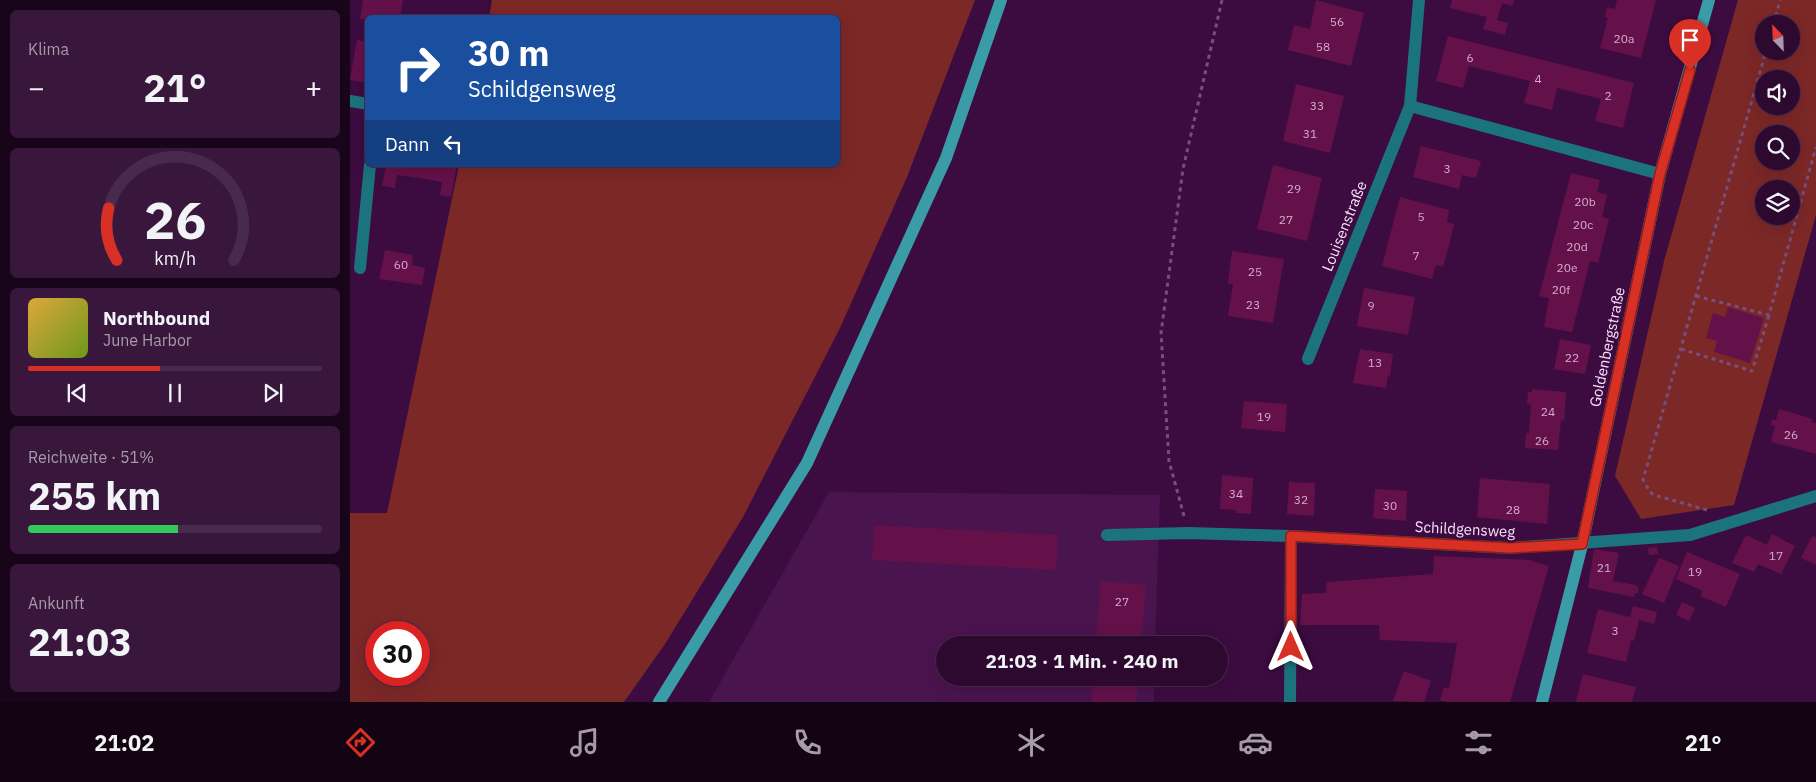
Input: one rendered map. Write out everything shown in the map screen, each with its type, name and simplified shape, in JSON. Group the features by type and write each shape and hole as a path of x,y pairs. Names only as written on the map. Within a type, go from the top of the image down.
{"main road":[{"path":"659,702 807,463 946,158 1001,0"},
{"name":"Goldenbergstraße","path":"1542,702 1582,544 1660,174 1709,0"}],"street":[{"name":"Louisenstraße","path":"1308,359 1410,106 1419,0"},
{"path":"350,101 365,104"},
{"path":"1410,106 1660,174"},
{"path":"360,268 370,167"},
{"name":"Schildgensweg","path":"1107,534 1188,533 1291,536 1510,548 1690,535 1816,496"},
{"path":"1290,702 1291,536"}],"path":[{"path":"1188,533 1169,460 1160,333 1183,169 1222,0"},
{"path":"1776,15 1780,0"},
{"path":"1740,520 1654,495 1643,480 1763,60"},
{"path":"1681,349 1752,371 1816,147"},
{"path":"1696,296 1769,315"}],"shaded area":[{"path":"492,0 975,0 907,177 840,328 743,517 665,644 624,702 350,702 350,513 387,513 459,167 840,167 840,15 489,15"},
{"path":"1738,0 1816,0 1816,215 1734,505 1641,519 1615,476 1664,261"},
{"path":"829,492 1160,495 1155,636 936,636 936,686 1154,686 1154,702 709,702"}],"building":[{"path":"363,0 403,0 400,15 365,15 365,19 360,19"},
{"path":"1316,0 1364,13 1351,66 1288,50 1294,25 1310,29"},
{"path":"1452,0 1514,0 1512,6 1502,3 1497,20 1508,23 1505,35 1483,29 1487,17 1450,8"},
{"path":"1617,0 1656,0 1641,58 1600,48 1608,18 1605,17 1607,7 1615,9"},
{"path":"1448,36 1634,83 1623,128 1595,121 1601,99 1557,88 1552,110 1524,103 1530,81 1469,66 1463,88 1436,81"},
{"path":"357,40 365,41 365,82 350,80"},
{"path":"1296,84 1344,96 1330,153 1283,141"},
{"path":"1421,146 1481,161 1476,178 1462,175 1459,189 1413,177"},
{"path":"1273,165 1322,178 1307,241 1257,229"},
{"path":"386,167 457,167 451,197 440,195 442,182 419,178 397,175 395,188 382,186"},
{"path":"1571,173 1600,180 1597,192 1607,195 1602,217 1609,219 1598,263 1590,261 1572,332 1544,327 1549,298 1539,296"},
{"path":"1400,197 1449,210 1447,222 1454,224 1449,245 1443,267 1436,265 1432,279 1382,266"},
{"path":"385,250 413,255 412,265 425,268 422,285 379,279"},
{"path":"1232,251 1284,259 1273,323 1228,316 1233,284 1228,283"},
{"path":"1364,288 1415,297 1408,335 1357,326"},
{"path":"1728,307 1764,318 1750,363 1714,352 1717,341 1706,338 1713,313 1725,317"},
{"path":"1560,339 1591,345 1585,374 1554,369"},
{"path":"1360,349 1393,354 1386,388 1353,383"},
{"path":"1532,389 1566,392 1564,421 1561,420 1558,450 1525,448 1526,433 1529,433 1531,405 1527,404 1528,392 1532,392"},
{"path":"1244,401 1287,404 1285,432 1241,428"},
{"path":"1779,409 1813,419 1812,422 1816,423 1816,454 1771,442 1775,426 1771,425 1772,419 1776,420"},
{"path":"1222,475 1253,478 1251,514 1236,513 1236,510 1220,509"},
{"path":"1480,478 1550,484 1547,524 1477,517"},
{"path":"1289,482 1315,483 1314,516 1287,514"},
{"path":"1375,489 1407,491 1406,521 1373,518"},
{"path":"874,525 1058,535 1056,570 872,560"},
{"path":"1772,534 1795,546 1781,574 1758,564 1754,572 1732,563 1746,535 1767,545"},
{"path":"1812,536 1816,537 1816,565 1801,558"},
{"path":"1657,547 1658,554 1649,555 1648,548"},
{"path":"1594,549 1619,553 1613,581 1636,585 1639,588 1638,593 1635,593 1634,597 1588,588"},
{"path":"1687,552 1740,574 1726,607 1700,596 1703,591 1676,579"},
{"path":"1434,556 1529,560 1549,566 1510,702 1447,702 1440,700 1444,687 1449,689 1457,643 1380,640 1379,625 1300,625 1302,594 1326,593 1327,582 1433,574"},
{"path":"1659,558 1679,566 1664,603 1642,594"},
{"path":"1101,581 1146,585 1142,636 1097,636"},
{"path":"1682,602 1695,608 1689,621 1676,615"},
{"path":"1633,606 1657,612 1654,624 1639,620 1634,641 1631,640 1626,662 1587,653 1598,609 1630,617"},
{"path":"1404,671 1431,681 1424,702 1393,701"},
{"path":"1583,674 1636,687 1632,702 1576,702"},
{"path":"1092,686 1137,686 1136,702 1091,702"}],"route":[{"path":"1291,647 1291,536 1510,548 1582,544 1660,174 1690,70"}]}
